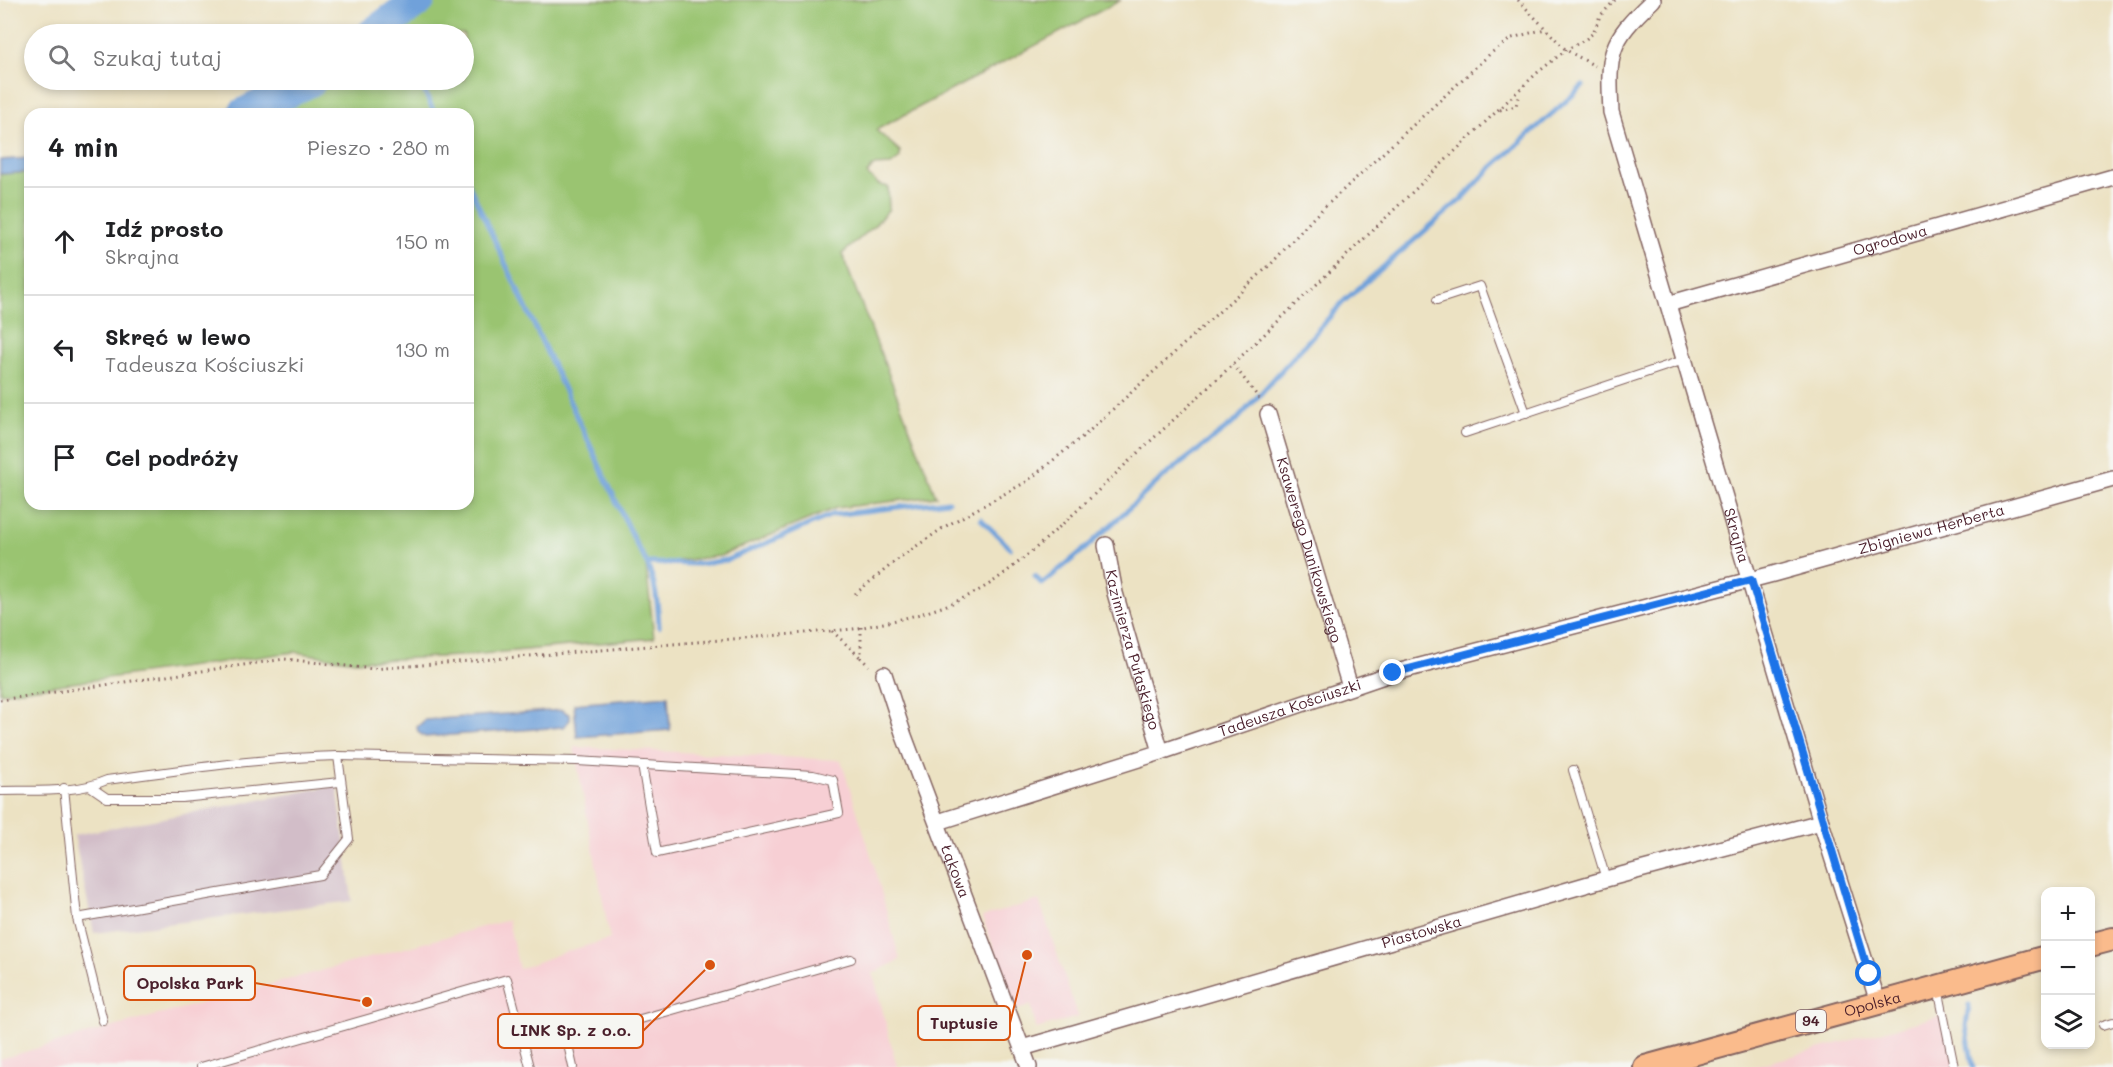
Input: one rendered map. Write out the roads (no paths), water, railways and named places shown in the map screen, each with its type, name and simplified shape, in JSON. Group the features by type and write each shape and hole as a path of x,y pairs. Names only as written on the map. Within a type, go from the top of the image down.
{"main road":[{"path":"2095,944 2113,939"},
{"name":"Opolska","path":"1644,1067 2041,958"}],"street":[{"name":"Skrajna","path":"1653,0 1636,16 1616,42 1608,66 1611,112 1821,822 1878,1002"},
{"name":"Ogrodowa","path":"1668,304 2113,177"},
{"name":"Ksawerego Dunikowskiego","path":"1268,414 1350,687"},
{"name":"Zbigniewa Herberta","path":"1751,580 2113,478"},
{"name":"Kazimierza Pułaskiego","path":"1106,545 1115,593 1161,752"},
{"name":"Tadeusza Kościuszki","path":"938,822 1161,752 1393,673 1751,580"},
{"name":"Łąkowa","path":"884,674 904,736 1029,1067"},
{"name":"Piastowska","path":"1022,1048 1605,879 1821,822"}],"lane":[{"path":"1437,300 1480,286 1526,413"},
{"path":"1465,433 1684,360"},
{"path":"77,918 320,875 349,839 338,756"},
{"path":"0,791 91,787 107,780 212,765 276,758 338,756 642,765 813,774 833,780 839,813 657,853 642,765"},
{"path":"1573,770 1605,879"},
{"path":"91,787 107,798 182,798 340,782"},
{"path":"64,788 77,918 103,1021"},
{"path":"573,1067 567,1040 851,959"},
{"path":"201,1067 507,979 530,1067"},
{"path":"1937,987 1954,1067"},
{"path":"2103,1024 2113,1022"}],"water":[{"path":"276,90 287,90 290,98 267,108 236,108"},
{"path":"24,158 24,172 0,174 0,160"},
{"path":"668,696 670,730 577,737 574,704"},
{"path":"562,710 570,715 570,720 563,727 425,737 418,732 417,727 425,720"}],"waterway":[{"path":"387,24 419,0"},
{"path":"392,20 394,24"},
{"path":"1035,576 1042,584 1087,547 1162,478 1236,421 1344,301 1465,196 1488,171 1583,86"},
{"path":"256,108 291,90"},
{"path":"424,90 432,108"},
{"path":"474,196 643,555 656,595 659,627"},
{"path":"649,563 700,564 727,560 832,515 948,501"},
{"path":"981,519 1010,548"},
{"path":"1969,1005 1966,1026 1973,1067"}],"place":[{"name":"Tuptusie","path":"1027,955"},
{"name":"LINK Sp. z o.o.","path":"710,965"},
{"name":"Opolska Park","path":"367,1002"}]}
